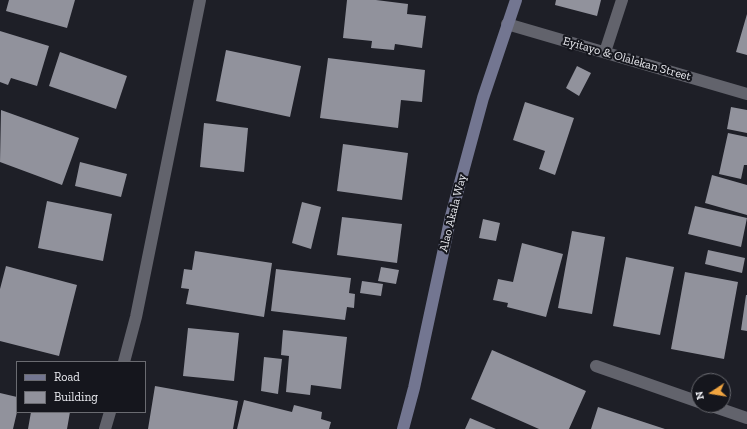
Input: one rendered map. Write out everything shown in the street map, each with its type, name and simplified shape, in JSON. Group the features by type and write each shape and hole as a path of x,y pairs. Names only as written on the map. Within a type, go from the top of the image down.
{"street":[{"path":"124,361 136,317 200,0"},
{"name":"Alao Akala Way","path":"403,429 414,388 451,216 483,98 516,0"},
{"path":"605,52 622,0"},
{"name":"Eyitayo & Olalekan Street","path":"507,24 747,94"},
{"path":"596,366 691,399"},
{"path":"105,429 110,413"},
{"path":"731,413 747,418"}],"building":[{"path":"9,0 75,0 67,28 6,11"},
{"path":"347,0 376,0 408,4 407,14 426,16 422,48 395,44 394,50 371,48 372,41 343,38"},
{"path":"556,0 601,0 597,16 555,5"},
{"path":"747,14 747,55 736,52"},
{"path":"0,31 49,46 37,86 11,78 8,85 0,82"},
{"path":"226,50 301,66 290,117 216,101"},
{"path":"60,52 127,76 116,109 49,86"},
{"path":"328,58 425,70 422,102 401,100 398,128 320,118"},
{"path":"577,66 591,73 579,96 566,88"},
{"path":"525,102 574,118 555,175 539,169 545,151 513,140"},
{"path":"731,107 747,110 747,133 727,129"},
{"path":"1,110 79,138 62,185 0,162"},
{"path":"204,123 248,128 244,172 200,167"},
{"path":"728,133 747,137 747,165 744,165 741,179 719,174"},
{"path":"343,144 408,153 402,200 337,191"},
{"path":"80,162 127,174 121,197 75,186"},
{"path":"712,175 747,185 747,215 705,203"},
{"path":"47,201 112,214 103,261 38,248"},
{"path":"302,202 321,207 311,249 292,243"},
{"path":"695,206 747,218 741,247 688,234"},
{"path":"342,217 402,224 397,263 337,255"},
{"path":"483,219 500,223 496,241 479,238"},
{"path":"572,231 605,237 592,314 558,308"},
{"path":"522,243 563,254 546,317 507,307 508,303 493,300 498,279 513,282"},
{"path":"708,250 745,258 742,273 705,264"},
{"path":"195,251 272,263 264,317 186,304 189,289 181,288 184,269 192,270"},
{"path":"626,257 674,267 660,335 613,326"},
{"path":"6,266 77,285 59,356 0,341 0,289"},
{"path":"381,267 399,270 396,284 378,281"},
{"path":"276,269 351,278 349,293 355,294 354,308 347,307 345,320 271,311"},
{"path":"685,272 738,282 724,359 671,349"},
{"path":"362,281 383,284 381,296 360,293"},
{"path":"747,295 747,331 741,330"},
{"path":"188,328 239,333 234,381 183,376"},
{"path":"283,330 347,337 341,389 311,385 310,395 286,392 289,356 281,355"},
{"path":"492,350 586,391 569,429 539,429 471,399"},
{"path":"264,357 282,359 278,394 261,391"},
{"path":"155,386 238,401 233,429 148,429"},
{"path":"0,393 16,397 17,413 13,429 0,429"},
{"path":"244,400 292,412 294,405 322,412 321,419 331,422 329,429 237,429"},
{"path":"598,407 665,429 591,429"},
{"path":"31,413 70,413 67,429 28,429"},
{"path":"470,418 496,429 465,429"}]}
